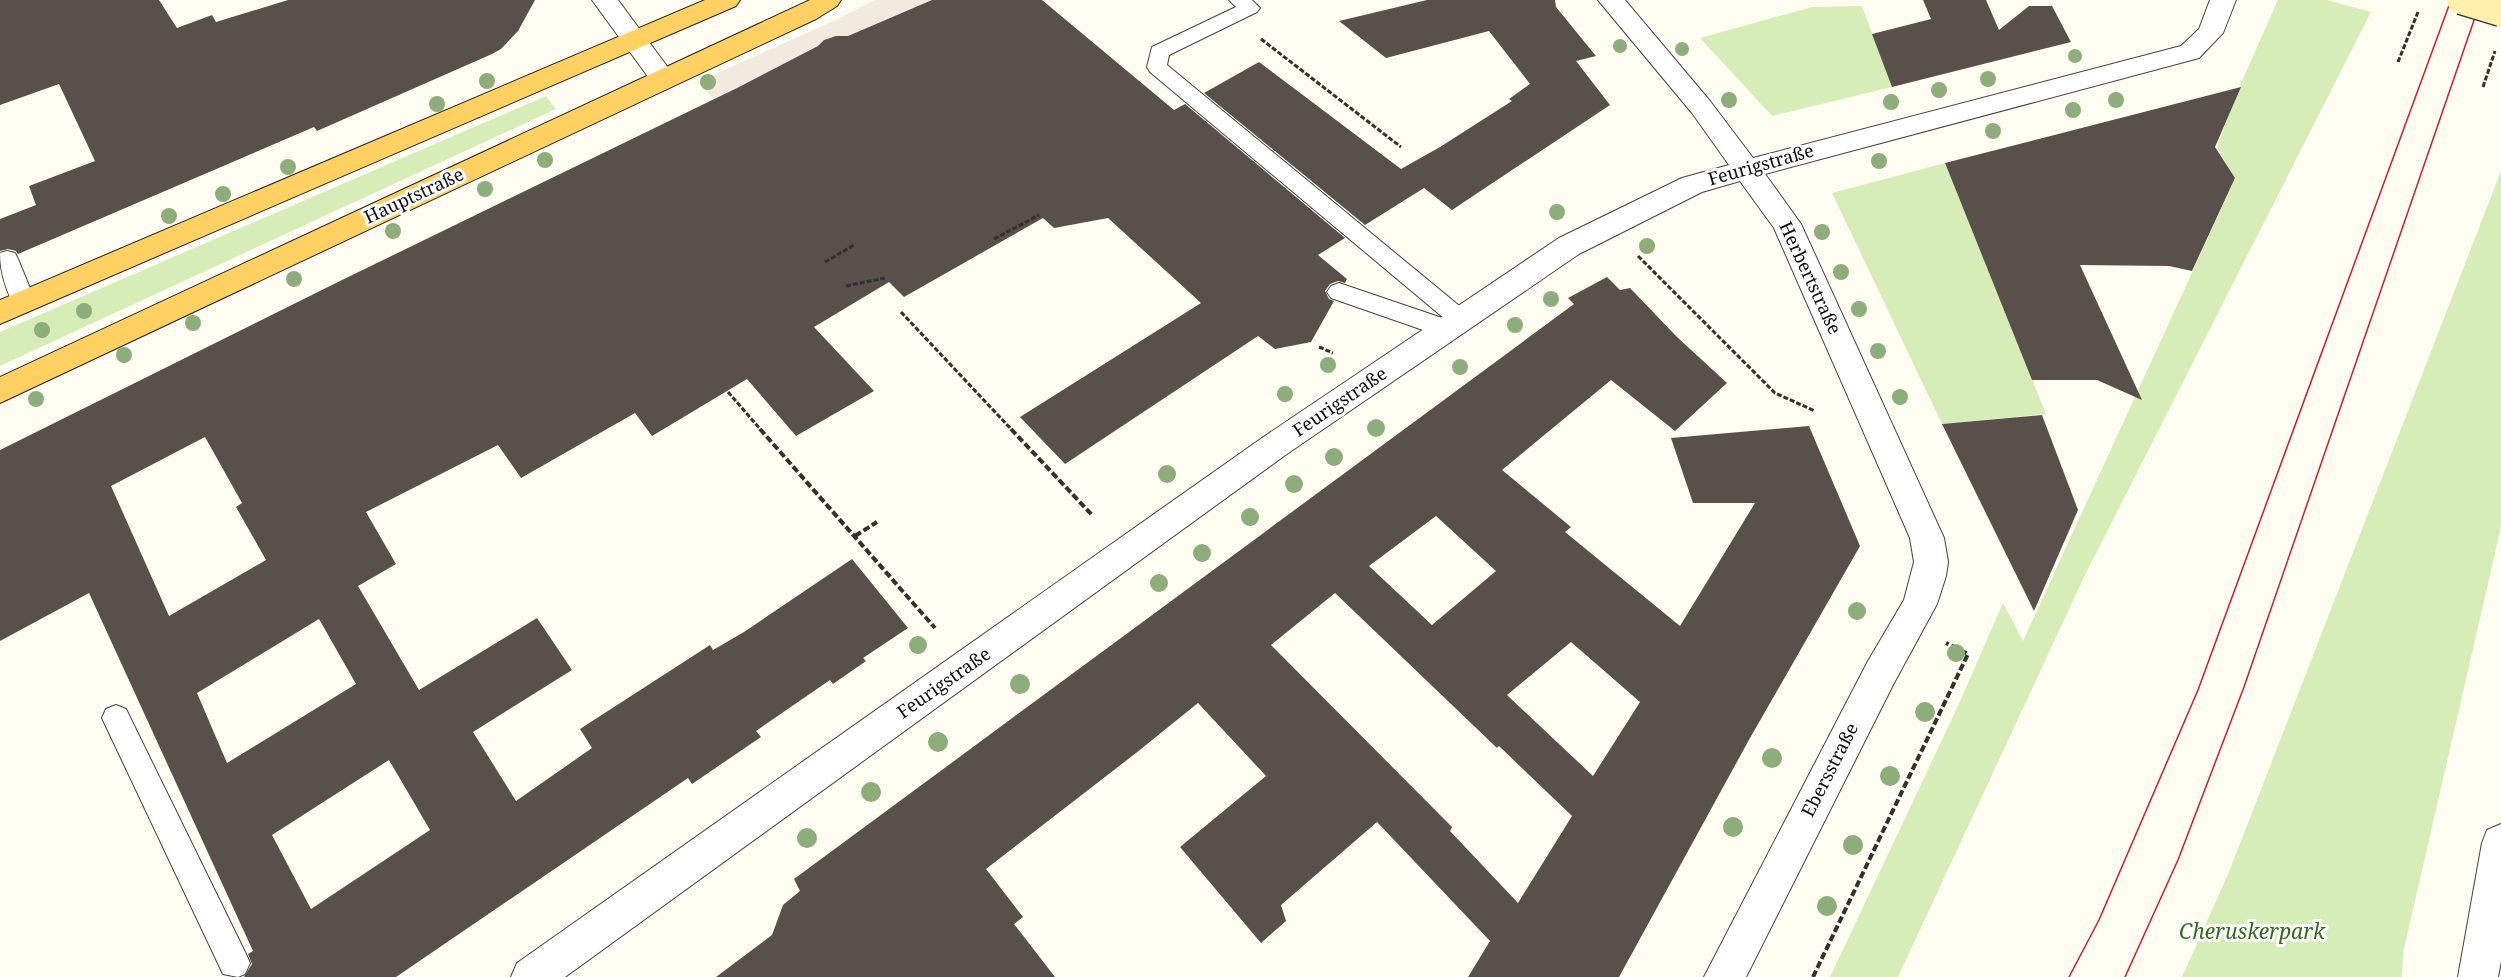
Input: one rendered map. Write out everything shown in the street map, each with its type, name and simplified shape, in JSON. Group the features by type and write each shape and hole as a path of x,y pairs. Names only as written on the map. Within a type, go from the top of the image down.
{"main road":[{"path":"12,308 727,0"},
{"name":"Hauptstraße","path":"0,391 807,13 828,0"},
{"path":"2461,0 2501,12"}],"street":[{"path":"605,0 663,79"},
{"name":"Herbertstraße","path":"1611,0 1701,107 1786,224 1927,538 1931,561"},
{"name":"Feurigstraße","path":"531,977 1273,447 1569,246 1676,192 1747,169 2190,52 2210,33 2223,0"},
{"name":"Ebersstraße","path":"1724,977 1909,622 1928,582 1931,561"},
{"path":"2478,977 2501,843"}],"lane":[{"path":"1236,8 1159,52 1157,67 1453,324"},
{"path":"7,259 12,308"},
{"path":"1340,292 1453,324"},
{"path":"116,718 234,963"}],"path":[{"path":"1236,8 1401,147"},
{"path":"2398,62 2418,12"},
{"path":"2483,87 2498,42"},
{"path":"994,239 1039,215"},
{"path":"825,262 854,245"},
{"path":"1638,256 1775,393 1815,411"},
{"path":"846,286 885,278"},
{"path":"901,312 1093,516"},
{"path":"1319,347 1333,353"},
{"path":"728,392 935,627"},
{"path":"855,536 877,522"},
{"path":"1813,977 1968,654 1909,622"}],"green space":[{"path":"2278,0 2327,0 2371,12 2085,575 1898,977 1830,977 1958,706 2003,603 2023,641 2235,179 2217,147 2241,83"},
{"path":"1862,6 1892,87 1772,116 1700,38 1812,7"},
{"path":"546,96 556,109 0,366 0,332"},
{"path":"1945,163 2046,414 1942,424 1832,193"},
{"name":"Cheruskerpark","path":"2501,171 2501,527 2403,953 2402,977 2182,977 2229,872"}],"shaded area":[{"path":"875,0 932,0 845,37 830,37 820,46 714,99 697,82 834,21"}],"building":[{"path":"0,0 159,0 177,28 212,15 216,22 288,0 535,0 518,31 501,49 492,54 317,131 314,127 18,254 8,249 0,251 0,219 36,205 29,186 95,161 59,84 0,105"},
{"path":"932,0 1042,0 1174,110 1185,104 1345,238 1318,255 1347,279 1345,283 1338,281 1330,284 1325,291 1329,299 1334,301 1311,342 1275,349 1258,336 1065,464 1020,417 1201,303 1108,218 1054,228 1043,218 904,297 889,282 814,327 874,391 796,436 747,379 652,436 635,413 521,478 498,445 366,512 396,564 358,586 419,690 537,618 572,670 473,732 516,801 592,748 580,729 710,645 713,650 744,632 852,559 908,628 863,658 866,661 833,684 830,680 756,731 761,737 692,784 688,778 396,977 244,977 252,964 248,954 253,951 89,593 0,641 0,450 737,88 818,46 824,40 836,36 848,36","holes":["205,437 242,503 236,507 266,560 169,616 111,486","319,619 356,684 227,763 197,693","389,760 430,830 311,909 272,835"]},
{"path":"1427,0 1555,0 1556,7 1596,56 1576,61 1610,105 1452,210 1424,188 1365,225 1204,93 1259,62 1401,169 1512,101 1509,99 1530,84 1489,31 1386,58 1339,21"},
{"path":"1923,0 1986,0 1999,30 2029,6 2052,6 2071,42 1892,87 1872,34 1931,19"},
{"path":"2241,87 2215,147 2235,178 2192,271 2169,266 2080,265 2142,400 2097,380 2032,380 1945,163"},
{"path":"1607,277 1620,290 1630,288 1677,337 1727,383 1675,431 1611,380 1502,470 1571,527 1565,532 1680,626 1755,503 1693,503 1671,438 1809,426 1860,546 1750,738 1619,977 1468,977 1490,941 1377,822 1281,905 1286,921 1261,943 1180,847 1266,776 1198,703 986,869 1023,917 1014,924 1055,977 716,977 772,935 783,905 800,891 794,879 1574,304 1568,298","holes":["1436,516 1496,571 1432,625 1369,566","1335,593 1497,748 1499,746 1572,816 1518,903 1450,831 1452,827 1271,645","1571,642 1640,702 1593,776 1507,695"]},
{"path":"2042,415 2078,510 2034,611 1942,424"}],"tram line":[{"path":"2069,977 2099,920 2198,690 2451,0"},
{"path":"2125,977 2178,860 2244,687 2481,0"}]}
